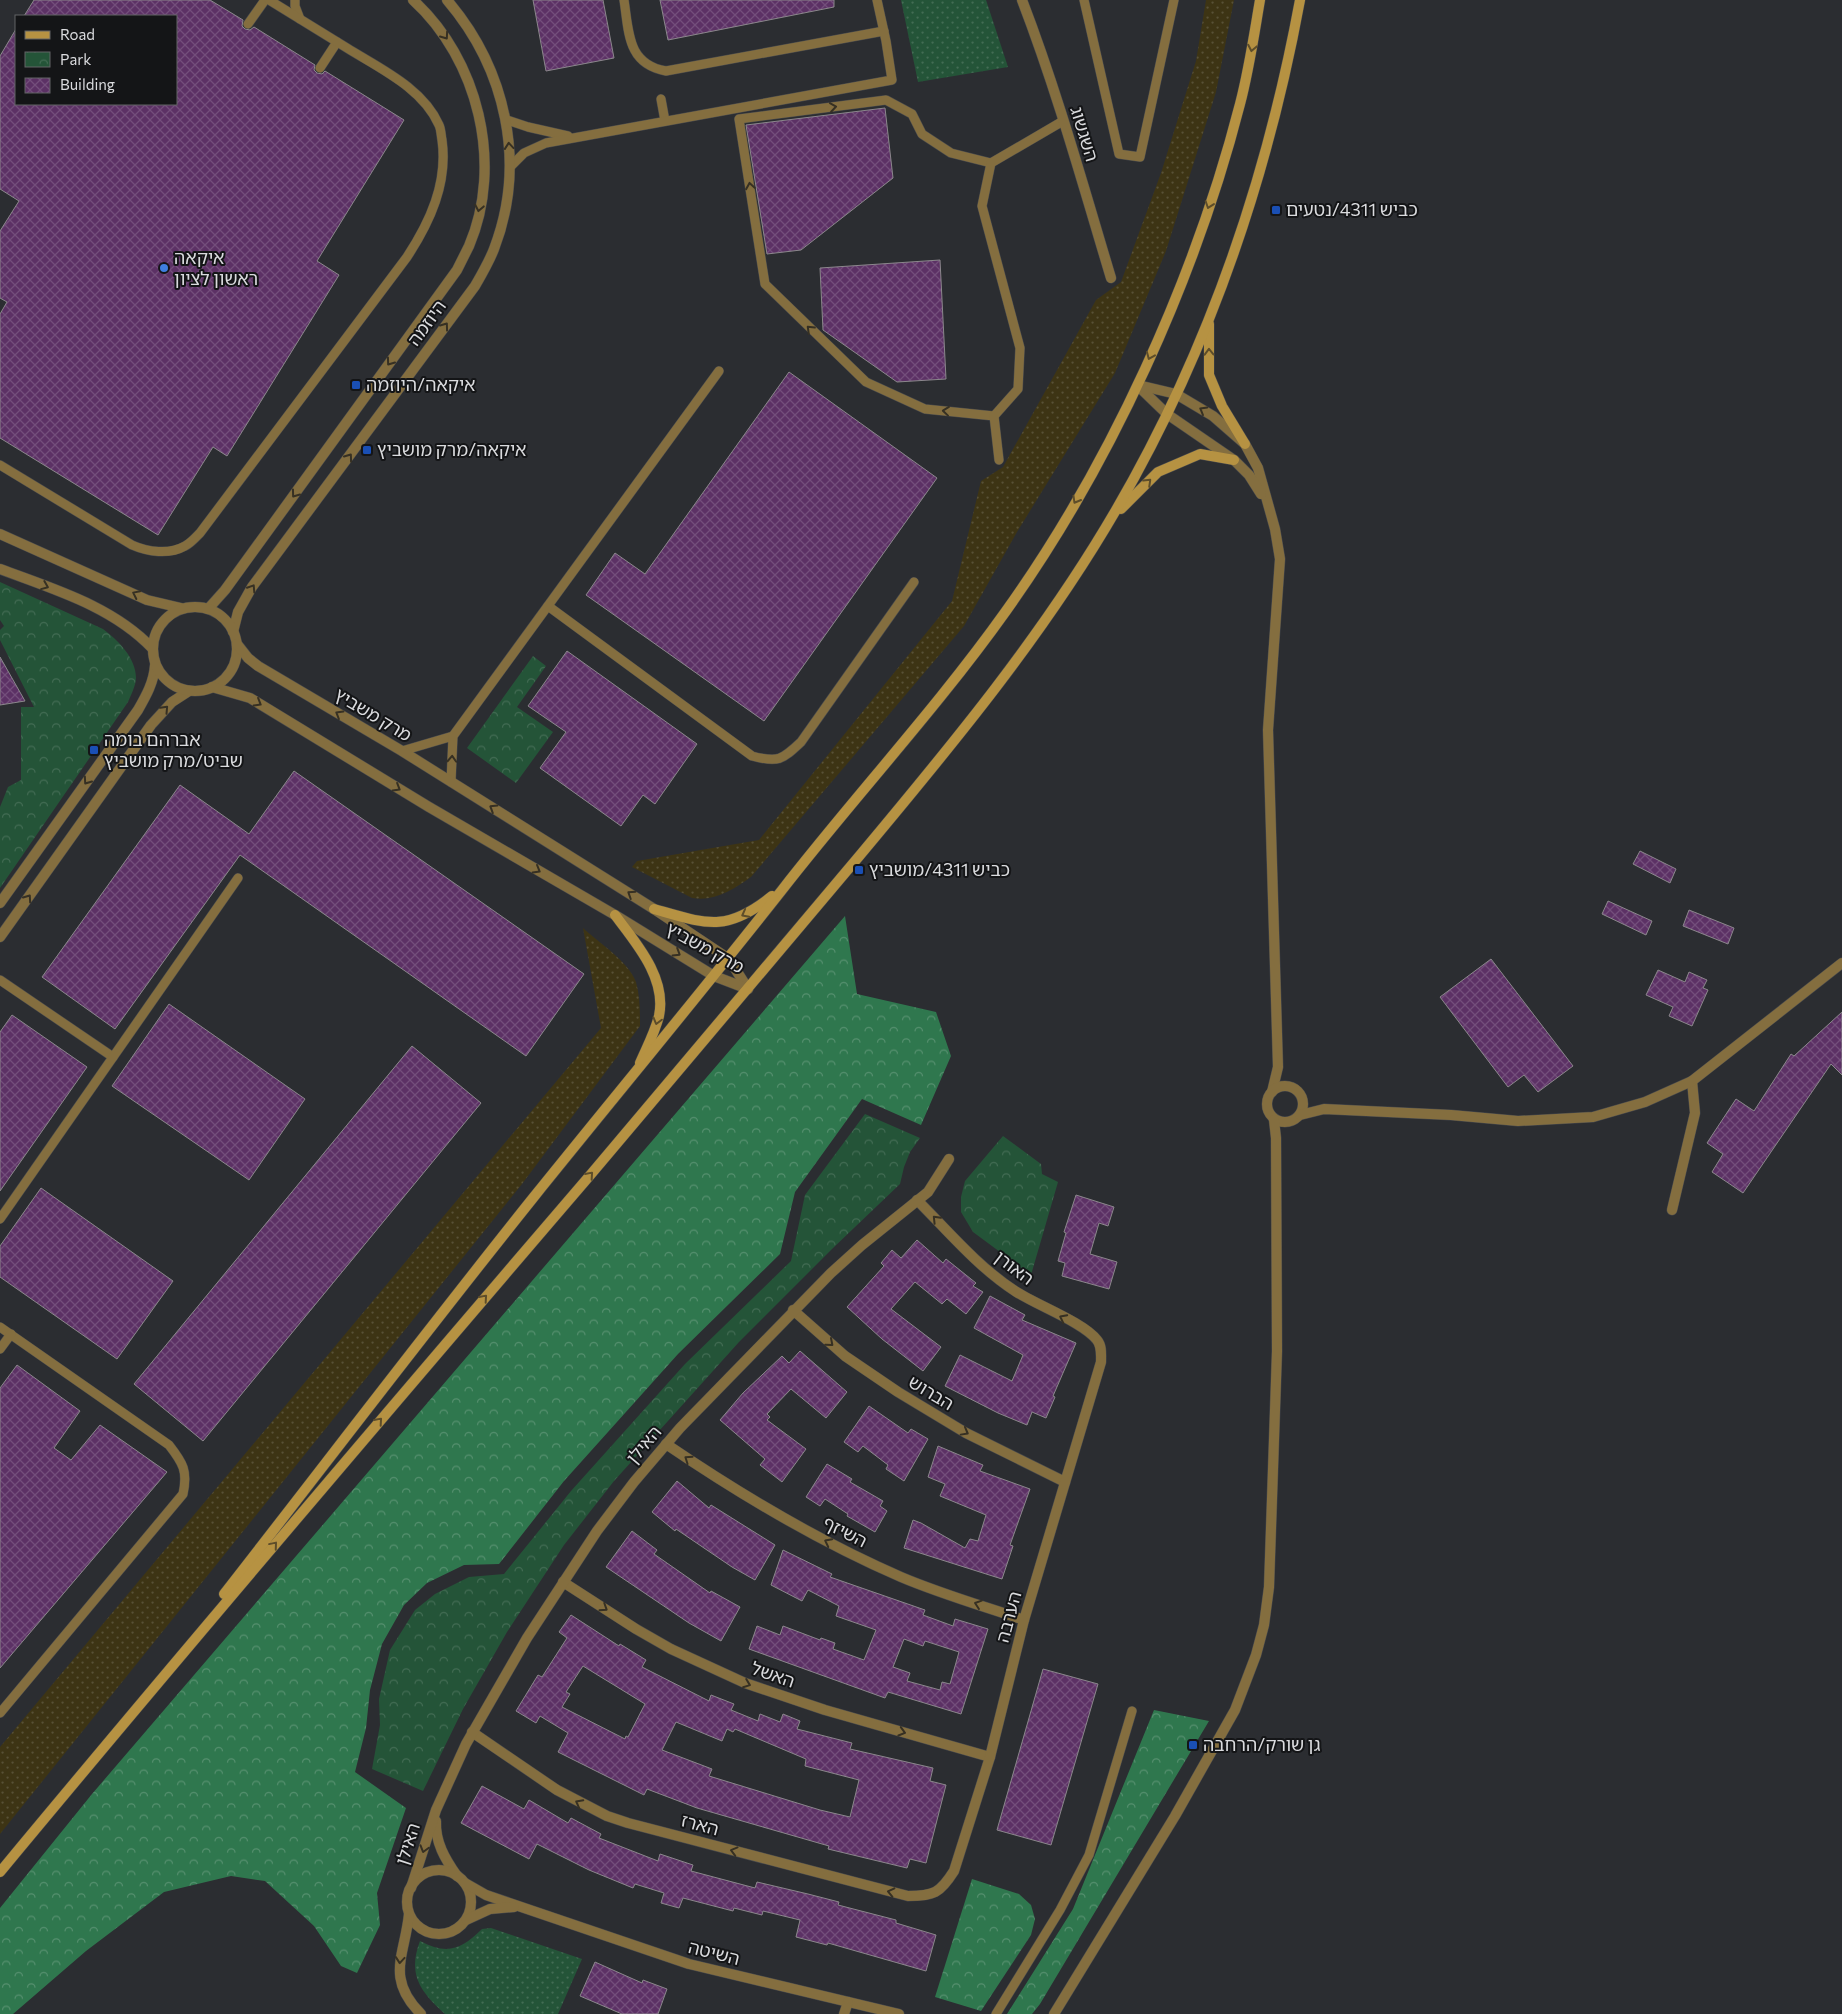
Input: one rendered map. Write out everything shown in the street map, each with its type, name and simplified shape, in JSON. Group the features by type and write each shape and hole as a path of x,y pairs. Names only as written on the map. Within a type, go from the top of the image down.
{"main road":[{"path":"118,1730 527,1206 945,691 1007,610 1053,540 1090,476 1138,385 1174,300 1222,167 1241,102 1260,0"},
{"path":"0,1872 370,1432 748,989 997,688 1068,587 1113,516 1167,414 1209,320 1257,186 1280,101 1300,0"},
{"path":"1209,320 1209,375 1222,406 1245,444"},
{"path":"1113,516 1158,472 1200,454 1234,460"},
{"path":"654,909 704,922 732,920 747,914 785,886"},
{"path":"615,915 644,957 659,989 659,1014 655,1029 634,1076"}],"street":[{"name":"היוזמה","path":"208,609 225,590 457,270 469,246 480,205 483,184 483,143 480,119 465,73 454,50 435,22 413,0"},
{"name":"היוזמה","path":"233,632 238,612 252,587 475,286 494,249 502,225 511,166 506,120 491,70 471,32 447,0"},
{"name":"השגשוג","path":"1022,0 1063,121 1111,278"},
{"path":"1138,385 1176,394 1213,416 1245,444 1258,468 1276,529 1280,559 1268,730 1278,1066 1272,1092"},
{"path":"1138,385 1167,414 1234,460 1249,475 1268,504"},
{"path":"0,534 147,600 165,606 182,608 197,606 208,609"},
{"path":"0,569 108,614 132,628 152,648"},
{"path":"182,608 165,618 158,627 152,648 156,665 164,678 173,686 189,691"},
{"name":"מרק משביץ","path":"189,691 195,692 212,687 228,676 237,651 233,632 225,619 208,609"},
{"name":"מרק משביץ","path":"236,644 258,666 402,751 729,958 748,989"},
{"path":"0,903 138,710 150,688 156,665"},
{"name":"מרק משביץ","path":"212,687 250,698 429,807 615,915 714,976 748,989"},
{"path":"0,937 151,725 172,702 189,691"},
{"path":"1300,1115 1324,1109 1451,1114 1518,1121 1593,1117 1645,1102 1692,1080 1842,963"},
{"path":"1278,1066 1290,1086 1302,1098 1324,1109"},
{"path":"1672,1210 1695,1113 1692,1080"},
{"path":"1054,2014 1175,1816 1235,1710 1248,1680 1264,1625 1270,1567 1277,1351 1276,1138 1274,1120 1267,1109 1268,1097 1272,1092 1283,1086 1290,1086"},
{"path":"1276,1138 1286,1123 1300,1115 1303,1109 1302,1098"},
{"path":"1274,1120 1286,1123"},
{"name":"האילן","path":"411,1888 436,1810 472,1732 563,1582 597,1531 666,1444 793,1310 862,1245 928,1192 949,1158"},
{"name":"האורן","path":"917,1200 988,1270 1008,1286 1081,1327 1097,1339 1101,1347"},
{"name":"הברוש","path":"793,1310 845,1356 898,1392 966,1433 1065,1482"},
{"name":"הערבה","path":"938,1891 954,1871 990,1757 1024,1620 1101,1362 1101,1347"},
{"name":"השיזף","path":"666,1444 718,1480 760,1505 859,1558 904,1578 1024,1620"},
{"name":"האשל","path":"563,1582 671,1649 744,1683 825,1710 990,1757"},
{"name":"הארז","path":"472,1732 582,1805 628,1823 908,1896 927,1896 938,1891"},
{"name":"האילן","path":"436,1810 436,1832 440,1846 461,1880"},
{"path":"409,1913 421,1929 430,1933 450,1933 459,1928 470,1912 470,1892 461,1880 449,1872 429,1872 415,1881 411,1888 408,1896 407,1930 401,1950 399,1972 403,1989 414,2007 421,2014"},
{"name":"השיטה","path":"461,1880 486,1895 689,1964 899,2014"},
{"name":"השיטה","path":"466,1920 490,1909 525,1907"},
{"path":"844,2014 848,2002"}],"lane":[{"path":"0,465 132,545 148,552 167,551 186,546 200,533 407,257 421,235 435,205 444,156 440,126 426,104 404,84 267,0 248,24"},
{"path":"295,0 300,20"},
{"path":"624,0 632,49 643,62 657,70 666,71 884,30"},
{"path":"511,166 524,153 546,143 892,80 877,0"},
{"path":"1084,0 1119,154 1140,157 1174,0"},
{"path":"320,68 337,42"},
{"path":"661,98 665,120"},
{"path":"994,416 925,409 866,382 765,284 739,119 886,100 912,114 922,134 951,153 990,163 1063,121"},
{"path":"506,120 573,137"},
{"path":"990,163 982,206 1020,348 1018,389 994,416 999,460"},
{"path":"451,782 453,736 719,371"},
{"path":"548,606 752,756 772,761 787,755 801,742 914,582"},
{"path":"402,751 453,736"},
{"path":"0,1219 238,878"},
{"path":"0,980 113,1057"},
{"path":"0,1327 169,1445 182,1462 186,1480 184,1494 0,1712"},
{"path":"0,1349 10,1334"},
{"path":"996,2014 1060,1910 1089,1855 1132,1711"}],"green space":[{"path":"901,0 986,0 1008,67 918,82"},
{"path":"0,582 103,629 120,644 130,657 136,678 128,702 0,888 0,807 8,787 21,780 21,707 34,707 0,640 0,630 4,626 0,620"},
{"path":"533,656 546,666 517,707 553,732 516,783 467,748"},
{"path":"845,916 857,994 936,1012 951,1056 921,1125 862,1099 795,1192 780,1254 678,1354 564,1481 499,1564 464,1565 427,1583 404,1605 382,1644 370,1690 366,1728 355,1772 406,1808 377,1893 380,1925 357,1973 341,1966 314,1926 265,1881 231,1876 164,1892 86,1951 13,2014 0,2014 0,1908 92,1794"},
{"path":"865,1114 920,1138 910,1152 900,1184 739,1342 614,1481 564,1545 507,1632 463,1709 423,1791 372,1769 380,1725 379,1699 390,1650 415,1610 435,1594 469,1577 504,1574 571,1491 685,1364 791,1261 805,1195"},
{"path":"1003,1136 1041,1164 1042,1174 1058,1182 1031,1275 973,1232 961,1212 961,1197 965,1181"},
{"path":"1154,1710 1209,1721 1040,2004 1032,2014 1007,2014 1073,1909"},
{"path":"972,1879 1019,1894 1031,1905 1035,1919 1031,1935 981,2011 935,1997"},
{"path":"491,1928 582,1959 558,2014 445,2014 429,1998 423,1990 416,1973 416,1953 420,1941 438,1948 453,1948 467,1942 482,1929"}],"sand":[{"path":"1206,0 1234,0 1216,92 1166,251 1115,373 1017,532 964,626 751,877 724,894 700,899 692,898 632,867 637,861 759,840 952,601 981,481 1003,467 1096,300 1121,282 1161,173 1196,61"},
{"path":"583,928 620,960 632,975 636,982 638,993 640,1026 522,1184 0,1834 0,1747 601,1028"}],"building":[{"name":"איקאה ראשון לציון","path":"34,0 210,0 243,20 242,26 245,29 250,30 254,27 315,65 314,70 317,73 322,74 325,71 404,120 317,261 339,275 227,456 213,447 158,535 0,438 0,314 7,302 0,298 0,231 19,201 0,189 0,56 15,31 15,105 178,105 178,15 25,15"},
{"path":"533,0 603,0 614,58 546,71"},
{"path":"660,0 834,0 834,7 668,40"},
{"path":"885,108 893,178 801,250 767,254 746,125"},
{"path":"940,260 946,379 897,382 823,330 820,268"},
{"path":"789,372 937,478 764,721 586,595 615,553 645,574"},
{"path":"567,651 697,744 655,804 643,795 621,826 540,768 566,732 528,706"},
{"path":"0,657 25,701 0,705"},
{"path":"294,771 584,974 526,1056 240,855 115,1029 42,977 180,785 249,834"},
{"path":"1640,851 1676,869 1670,883 1633,864"},
{"path":"1608,901 1652,921 1646,935 1602,914"},
{"path":"1689,910 1734,928 1728,944 1683,926"},
{"path":"1491,959 1573,1066 1538,1092 1524,1075 1508,1087 1440,997"},
{"path":"1658,970 1685,982 1689,972 1707,980 1703,988 1708,990 1692,1026 1669,1016 1673,1007 1646,995"},
{"path":"169,1004 305,1099 249,1180 112,1086"},
{"path":"1842,1012 1842,1075 1831,1064 1743,1193 1712,1172 1723,1154 1707,1143 1736,1099 1754,1111 1791,1054 1794,1056"},
{"path":"12,1015 87,1067 0,1191 0,1032"},
{"path":"412,1046 481,1103 203,1441 134,1384"},
{"path":"41,1188 173,1281 117,1359 0,1277 0,1246"},
{"path":"1076,1195 1114,1207 1108,1226 1099,1223 1090,1254 1117,1262 1109,1289 1062,1276 1065,1263 1058,1261 1066,1233 1064,1232"},
{"path":"917,1240 943,1263 946,1259 976,1283 973,1286 983,1292 966,1314 947,1299 942,1304 915,1282 891,1309 941,1347 923,1371 882,1339 847,1307 884,1266 881,1263 892,1250 901,1258"},
{"path":"990,1296 1025,1315 1022,1320 1076,1343 1053,1396 1055,1397 1046,1418 1032,1412 1027,1425 998,1413 945,1386 960,1355 1012,1381 1023,1355 974,1328"},
{"path":"800,1351 847,1392 826,1418 791,1389 767,1414 770,1417 767,1420 806,1449 782,1482 760,1465 765,1459 720,1420 743,1393 782,1356 789,1363"},
{"path":"17,1365 80,1411 54,1448 71,1460 100,1425 167,1472 0,1668 0,1388"},
{"path":"869,1406 908,1433 911,1429 928,1439 904,1481 886,1469 888,1465 863,1446 858,1452 844,1442"},
{"path":"938,1446 983,1465 980,1471 1030,1489 1010,1545 1013,1546 1002,1579 904,1548 913,1520 965,1548 970,1539 978,1541 986,1515 940,1496 945,1484 928,1477"},
{"path":"827,1464 852,1479 850,1482 883,1501 880,1506 887,1511 875,1532 847,1516 848,1514 825,1499 820,1506 806,1497"},
{"path":"677,1481 709,1508 711,1505 775,1545 755,1580 732,1567 676,1529 675,1531 652,1512"},
{"path":"632,1531 657,1550 654,1554 710,1593 711,1591 740,1607 721,1641 689,1623 606,1567"},
{"path":"783,1550 832,1574 830,1577 925,1610 923,1615 953,1626 955,1619 988,1629 961,1714 888,1692 885,1698 749,1649 757,1626 780,1635 783,1626 820,1640 821,1638 835,1643 833,1649 864,1660 876,1630 836,1616 839,1606 808,1590 802,1601 771,1585","holes":["904,1639 923,1646 925,1641 959,1652 950,1684 942,1682 940,1690 907,1681 910,1673 893,1667"]},
{"path":"571,1615 619,1646 620,1644 646,1660 642,1667 709,1701 711,1695 734,1704 731,1710 758,1721 760,1714 780,1722 783,1714 800,1721 797,1729 852,1743 850,1749 933,1768 930,1781 946,1785 926,1863 910,1859 907,1868 828,1849 829,1846 697,1808 647,1789 644,1795 558,1752 568,1733 540,1716 536,1723 516,1711 538,1675 542,1677 567,1638 559,1632","holes":["583,1666 645,1704 628,1737 626,1736 625,1739 562,1707 570,1694 566,1692","676,1722 722,1741 727,1729 733,1732 735,1729 806,1759 805,1766 859,1780 850,1817 820,1810 709,1776 712,1769 662,1750"]},
{"path":"1043,1669 1098,1684 1051,1845 997,1830"},
{"path":"482,1786 524,1809 529,1800 568,1823 571,1818 601,1834 599,1838 658,1861 660,1854 693,1865 691,1871 755,1888 757,1882 839,1902 838,1905 896,1920 896,1923 936,1935 926,1971 828,1943 827,1945 796,1937 800,1920 763,1911 762,1915 734,1908 733,1911 683,1898 679,1908 661,1903 664,1893 635,1884 633,1888 589,1870 537,1844 529,1859 461,1823"},
{"path":"595,1962 642,1983 643,1980 667,1989 658,2014 622,2014 580,1996"}],"place":[{"name":"כביש 4311/נטעים","path":"1276,210"},
{"name":"איקאה ראשון לציון","path":"164,268"},
{"name":"איקאה/היוזמה","path":"356,385"},
{"name":"איקאה/מרק מושביץ","path":"367,450"},
{"name":"אברהם בומה שביט/מרק מושביץ","path":"94,750"},
{"name":"כביש 4311/מושביץ","path":"859,870"},
{"name":"גן שורק/הרחבה","path":"1193,1745"}]}
